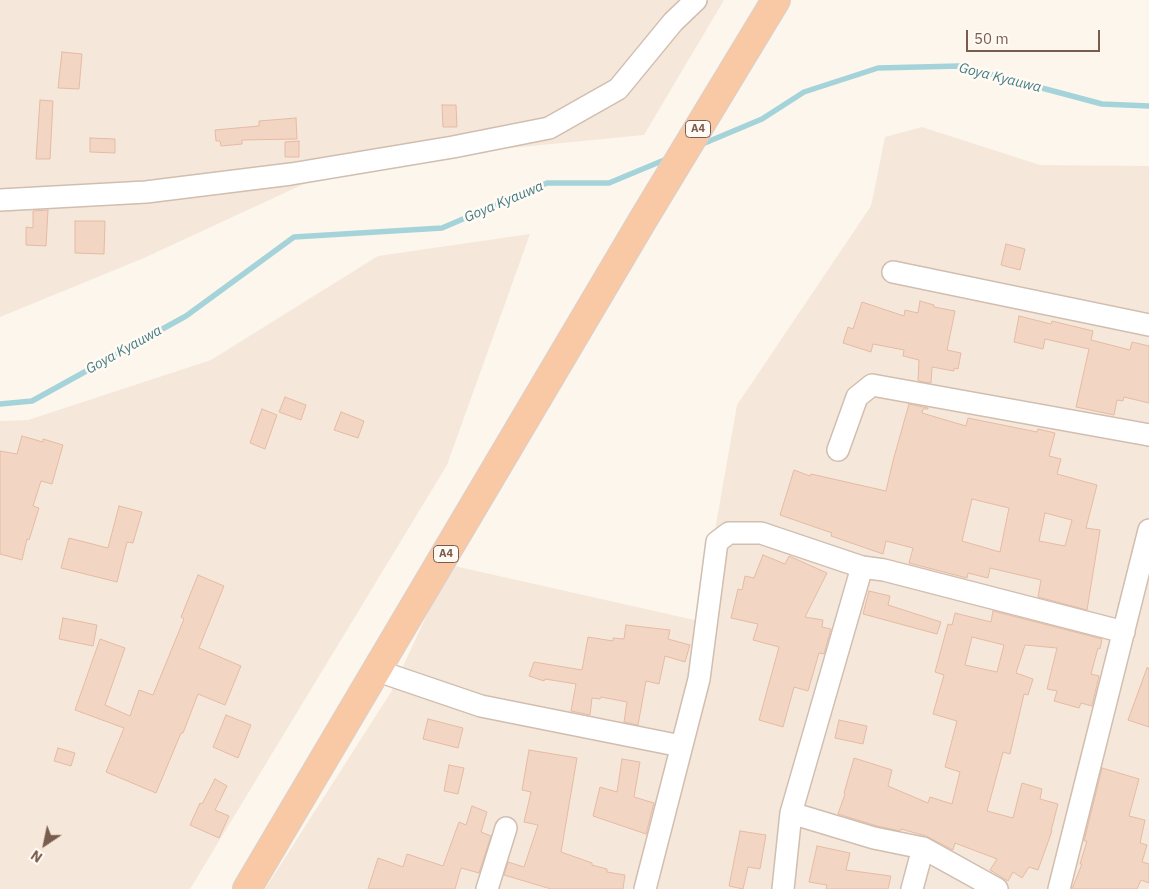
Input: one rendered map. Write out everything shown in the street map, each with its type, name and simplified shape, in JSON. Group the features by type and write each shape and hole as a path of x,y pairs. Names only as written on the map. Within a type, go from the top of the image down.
{"highway":[{"name":"A4","path":"248,889 644,218 776,0"}],"street":[{"path":"0,200 146,192 291,174 453,147 549,128 618,89 673,22 696,0"},
{"path":"894,272 1149,325"},
{"path":"838,450 857,397 872,385 1149,435"},
{"path":"1060,889 1149,530"},
{"path":"645,889 698,679 717,542 730,533 761,533 862,567 884,570 1124,632"},
{"path":"783,889 791,813 862,567"},
{"path":"378,670 481,706 681,746"},
{"path":"791,813 874,838 923,848 997,889"},
{"path":"488,889 506,828"},
{"path":"912,889 923,848"}],"shaded area":[{"path":"0,0 724,0 644,135 347,164 144,258 0,317"},
{"path":"922,127 1040,165 1149,166 1149,889 265,889 391,692 450,565 699,621 737,405 871,206 885,137"},
{"path":"530,234 447,465 190,889 0,889 0,421 28,420 211,360 378,256"}],"building":[{"path":"62,52 82,54 79,89 58,88"},
{"path":"40,100 53,101 50,159 36,159"},
{"path":"442,105 456,105 457,127 443,127"},
{"path":"296,118 297,139 242,140 242,144 221,146 220,141 216,141 215,130 259,126 259,121"},
{"path":"90,138 115,139 115,153 90,152"},
{"path":"299,141 299,157 285,157 285,142"},
{"path":"48,210 46,246 26,245 26,227 33,228 33,211"},
{"path":"75,221 105,221 104,254 75,253"},
{"path":"1006,244 1025,249 1020,270 1001,265"},
{"path":"920,301 934,305 934,307 955,311 947,350 961,353 958,369 954,368 954,371 932,367 931,383 918,381 919,360 903,356 904,350 873,344 871,352 843,343 848,327 853,329 862,302 904,316 905,310 918,313"},
{"path":"1019,316 1051,324 1052,321 1093,331 1091,340 1130,350 1132,342 1149,346 1149,403 1124,397 1123,401 1117,400 1114,415 1076,407 1089,349 1045,339 1043,349 1014,342"},
{"path":"285,397 306,405 301,420 279,412"},
{"path":"909,404 928,408 923,409 922,413 966,426 968,418 1037,432 1038,429 1055,433 1049,456 1061,459 1057,474 1097,485 1086,528 1100,530 1087,610 1038,597 1041,580 990,568 988,578 968,573 967,578 909,563 913,548 886,541 883,554 831,536 832,533 780,515 794,470 810,476 811,474 886,491","holes":["972,499 1009,508 1000,552 962,541","1045,513 1072,520 1065,546 1039,541"]},
{"path":"262,409 277,415 265,449 250,443"},
{"path":"341,412 364,421 358,438 334,430"},
{"path":"22,436 43,442 43,439 63,445 52,484 41,481 33,506 39,508 29,540 27,539 22,560 0,554 0,451 17,454"},
{"path":"119,506 142,512 133,543 127,542 117,582 61,568 69,538 108,548"},
{"path":"763,555 785,564 789,556 827,573 805,617 823,620 822,627 831,629 824,654 819,653 808,691 794,687 783,727 759,720 779,647 753,640 758,624 731,618 738,589 742,590 745,576 754,578"},
{"path":"198,575 224,586 199,648 241,666 225,705 198,694 156,793 106,772 124,728 75,710 100,639 125,648 105,705 130,716 139,690 153,695 184,619 181,617"},
{"path":"869,591 890,596 888,605 941,622 937,634 863,614"},
{"path":"993,611 1102,639 1091,674 1099,676 1092,706 1081,703 1079,708 1054,701 1057,691 1047,689 1057,648 1025,645 1016,673 1033,679 1028,695 1024,694 1010,754 1003,752 987,811 1013,818 1022,783 1042,789 1040,799 1058,804 1052,831 1038,870 1029,867 1022,878 1013,872 1008,881 990,870 997,859 955,843 953,850 926,836 901,829 900,831 877,826 838,814 854,758 892,770 888,786 928,803 930,797 952,804 960,772 945,767 957,721 933,714 944,675 935,672 948,624 952,625 955,613 991,622","holes":["972,637 1004,645 997,672 965,665"]},
{"path":"63,618 97,625 93,646 59,639"},
{"path":"626,625 670,630 668,639 690,645 685,662 665,656 659,684 646,681 638,725 624,722 627,702 601,697 600,699 592,698 590,715 571,711 576,684 545,679 544,681 529,676 534,662 582,670 588,637 613,641 613,638 624,639"},
{"path":"1147,668 1149,668 1149,727 1128,720"},
{"path":"226,715 251,725 238,758 213,747"},
{"path":"428,719 463,728 458,748 423,739"},
{"path":"839,720 867,726 863,744 835,738"},
{"path":"58,748 75,753 71,766 54,761"},
{"path":"529,750 577,758 561,852 607,869 607,872 625,875 623,889 551,889 504,875 508,862 524,867 538,825 524,822 531,792 522,790"},
{"path":"622,759 640,762 634,797 654,803 646,834 593,816 600,787 617,792"},
{"path":"449,765 464,768 458,794 444,791"},
{"path":"1102,768 1139,779 1129,816 1145,820 1140,843 1147,845 1142,862 1149,864 1149,883 1141,880 1137,889 1072,889 1082,864 1080,864 1087,841 1084,841"},
{"path":"215,779 227,786 215,810 229,816 219,838 190,825 200,803 202,804"},
{"path":"472,806 487,812 481,832 491,836 479,873 461,868 455,889 368,889 378,858 403,867 407,854 443,866 459,822 466,825"},
{"path":"740,831 766,835 760,869 748,867 743,889 729,886"},
{"path":"817,846 850,853 846,870 891,876 888,889 826,889 827,885 809,882"}],"waterway":[{"name":"Goya Kyauwa","path":"700,145 762,119 804,92 878,68 959,66 1102,104 1149,106"},
{"name":"Goya Kyauwa","path":"0,404 32,401 186,316 294,237 442,228 547,183 609,183 669,158"}]}
